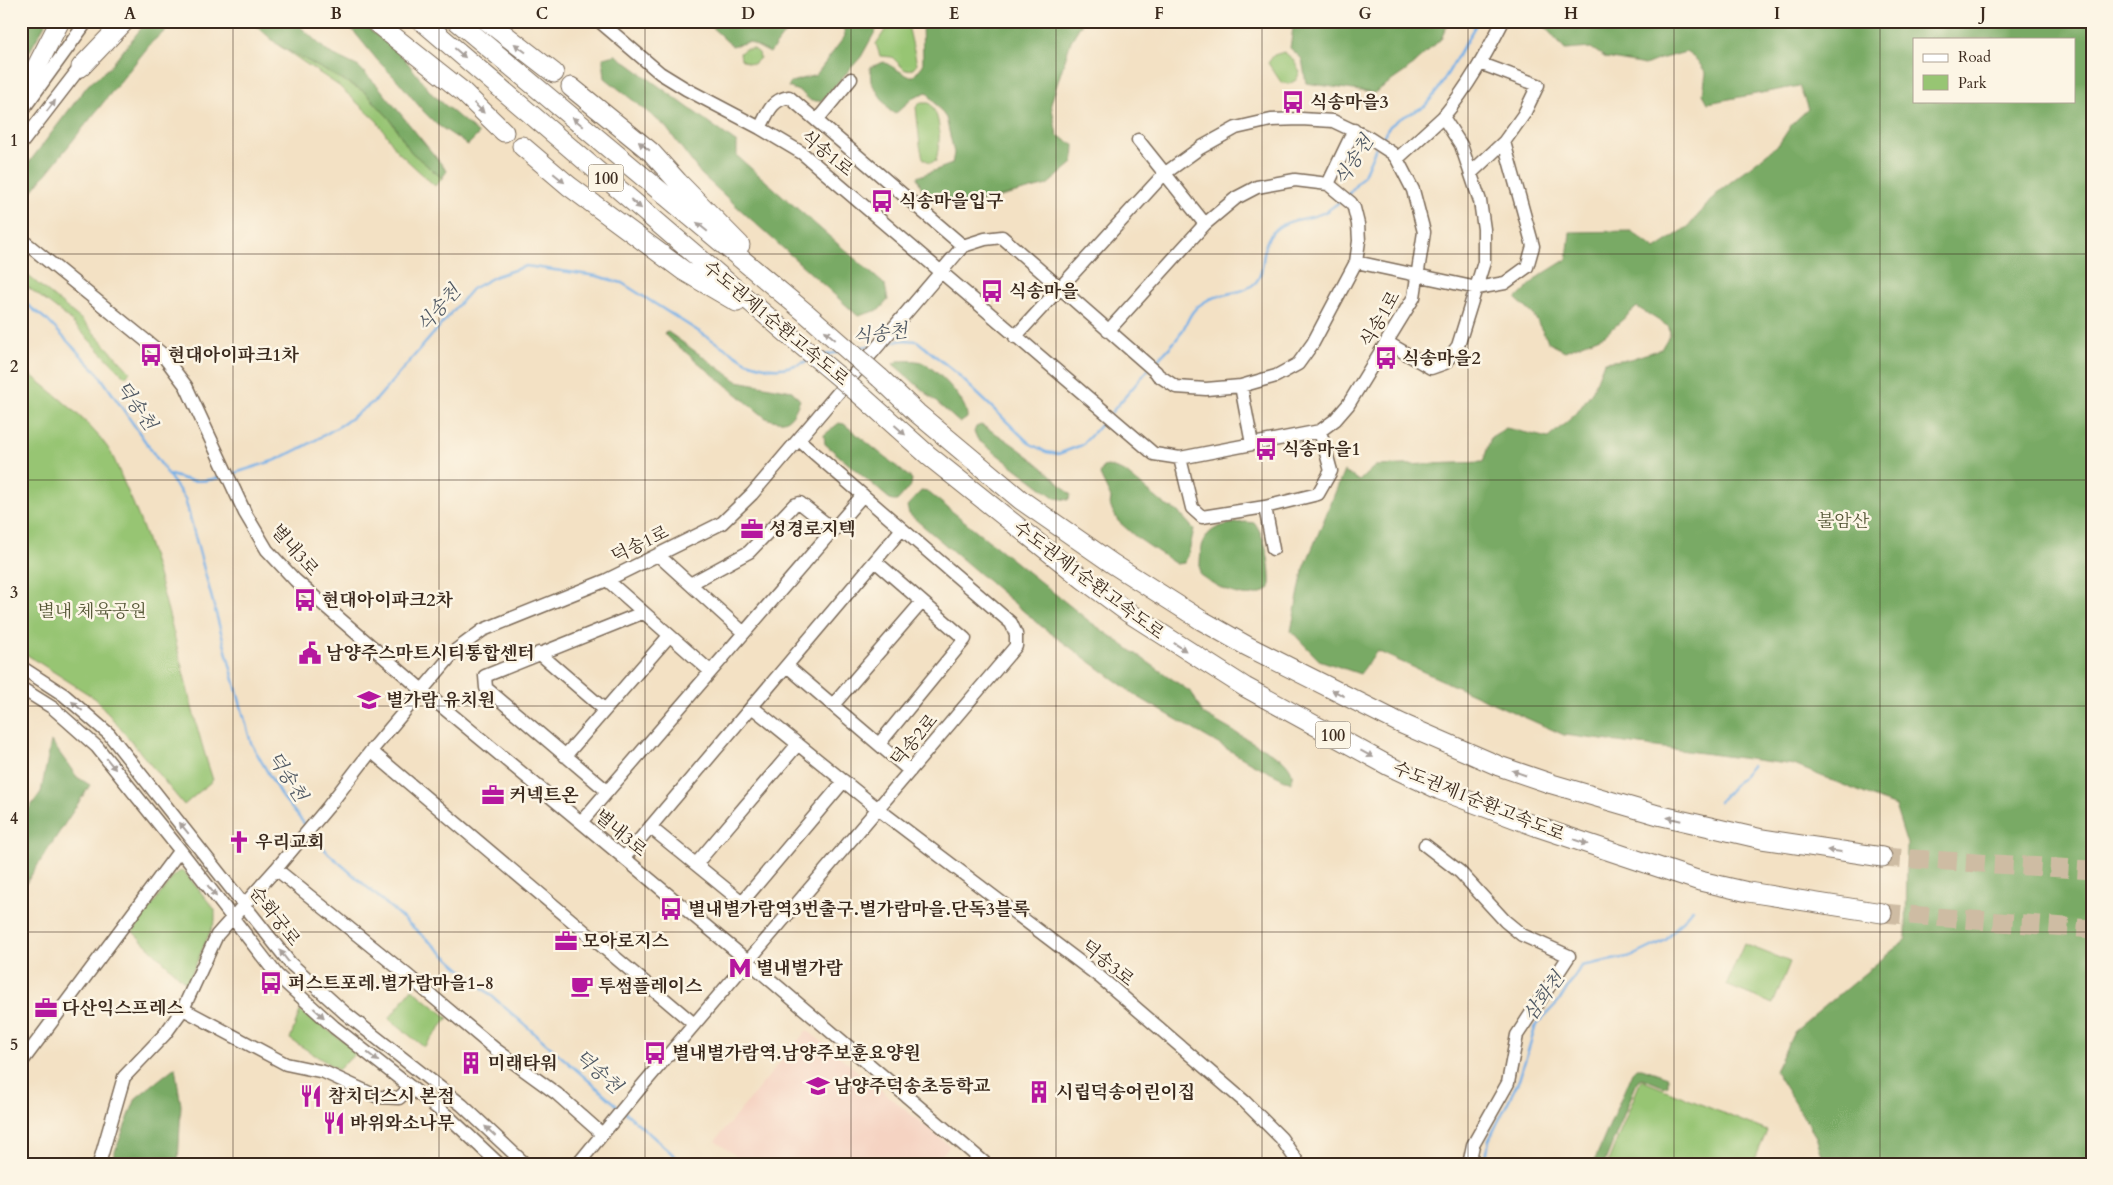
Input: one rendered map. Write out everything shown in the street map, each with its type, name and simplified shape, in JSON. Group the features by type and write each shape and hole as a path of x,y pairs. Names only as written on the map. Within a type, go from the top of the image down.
{"highway":[{"path":"21,97 60,21"},
{"path":"81,67 125,21"},
{"path":"374,21 462,91 504,132"},
{"name":"수도권제1순환고속도로","path":"422,21 863,397 929,456 1083,579 1129,613 1245,687 1389,766 1440,790 1538,827 1700,881 1748,892 1882,913"},
{"name":"수도권제1순환고속도로","path":"457,21 803,311 917,413 1021,500 1113,564 1201,620 1400,723 1499,766 1552,784 1658,815 1762,839 1882,857"},
{"path":"487,21 554,74"},
{"path":"571,87 651,152 803,311"},
{"path":"522,146 569,186 684,271 785,331"}],"street":[{"path":"21,112 87,21"},
{"path":"21,144 81,67 112,21"},
{"name":"식송1로","path":"599,21 660,73 802,153 1015,337 1154,454 1180,458 1320,431 1335,420 1348,405 1388,343 1414,297 1424,232 1413,190 1397,159 1387,150 1354,130 1333,121 1271,120 1236,128 1200,148 1164,174 1015,337"},
{"path":"1397,159 1443,117 1463,93 1482,64 1503,21"},
{"path":"1472,172 1504,142 1524,114 1538,85 1482,64"},
{"path":"817,120 851,79"},
{"path":"760,128 772,104 781,98 789,97 962,246 985,238 1002,238 1108,331 1140,359 1176,387 1206,389 1241,386 1276,376 1298,364 1313,343 1356,262 1359,240 1354,208 1351,203 1328,184 1294,180 1257,187 1236,198 1205,224 1108,331"},
{"path":"1388,343 1431,368 1445,363 1458,346 1484,262 1484,229 1480,200 1472,172 1461,145 1443,117"},
{"path":"1328,184 1354,130"},
{"path":"1138,140 1205,224"},
{"path":"1356,262 1477,288 1506,283 1527,267 1533,246 1504,142"},
{"name":"별내3로","path":"21,239 161,353 186,386 245,513 267,550 295,580 422,690 748,961 986,1164"},
{"name":"덕송1로","path":"276,869 328,807 371,751 456,650 483,630 607,580 722,523 752,494 799,440 962,246"},
{"path":"1241,386 1252,444"},
{"path":"1180,458 1192,508 1202,517 1265,506 1318,494 1331,471 1320,431"},
{"name":"덕송2로","path":"602,1134 1016,646 1016,634 1011,624 799,440"},
{"path":"581,822 863,495"},
{"path":"690,584 749,552 794,505 800,503 834,530"},
{"path":"1265,506 1273,548"},
{"path":"624,858 902,529"},
{"path":"658,555 744,633"},
{"path":"875,561 965,639 879,744"},
{"path":"607,580 710,671"},
{"path":"833,705 922,602"},
{"path":"607,792 486,688 486,676 642,612"},
{"path":"565,756 669,636"},
{"path":"539,653 605,710"},
{"path":"787,666 910,770"},
{"name":"순화궁로","path":"21,667 64,695 109,734 290,964 345,1013 462,1105 525,1164"},
{"name":"순화궁로","path":"21,688 54,708 97,747 277,975 334,1027 450,1118 499,1164"},
{"name":"덕송3로","path":"752,707 878,808 1101,978 1244,1102 1281,1138 1299,1164"},
{"path":"696,864 798,744"},
{"path":"371,751 694,1024"},
{"path":"650,827 742,902 844,781"},
{"path":"1425,845 1460,872 1505,921 1522,935 1569,956 1517,1034 1508,1083 1473,1146 1470,1164"},
{"path":"21,1063 180,850"},
{"path":"99,1164 124,1076 166,1034 183,1009 217,936 243,904 276,869 408,975 495,1050 557,1094 602,1134 578,1164"},
{"path":"183,1009 286,1064 324,1072 378,1098 399,1098 411,1087"}],"shaded area":[{"name":"남양주덕송초등학교","path":"807,1030 950,1146 934,1164 748,1164 715,1141"}],"green space":[{"path":"32,21 47,21 21,66 21,39"},
{"path":"147,21 177,21 152,42 21,205 21,173 88,85 110,67"},
{"path":"251,21 294,21 328,52 359,67 378,86 447,171 442,178 411,152 390,119 365,92 278,45"},
{"path":"341,21 364,22 369,29 404,58 432,94 479,134 468,145 436,124 378,61 351,28"},
{"path":"705,21 794,21 770,53 749,42 732,46"},
{"path":"842,21 881,21 861,57 821,101 811,101 801,92 788,87 791,82 816,75 845,36"},
{"path":"891,21 907,21 917,64 913,69 905,70 892,57 880,56 876,44"},
{"path":"922,21 1083,21 1071,41 1051,103 1057,135 1074,145 1073,163 1047,185 1008,195 971,204 926,199 917,177 952,164 954,153 946,118 927,92 914,97 895,114 889,110 871,82 870,67 884,62 908,76 914,76 923,65"},
{"path":"1294,21 1449,21 1441,39 1406,71 1374,93 1306,83 1302,59 1290,48"},
{"name":"불암산","path":"1546,21 2092,21 2092,1164 1825,1164 1816,1137 1775,1071 1794,1032 1906,939 1907,844 1895,806 1794,765 1564,735 1377,651 1360,674 1319,660 1291,631 1303,571 1344,471 1359,481 1375,466 1483,462 1491,437 1506,428 1548,438 1576,414 1593,390 1604,362 1630,359 1661,349 1670,334 1669,327 1637,307 1605,335 1565,351 1549,343 1533,314 1516,299 1538,277 1567,259 1570,232 1631,231 1655,249 1688,227 1718,192 1779,144 1792,124 1808,109 1799,86 1708,103 1703,94 1706,73 1697,60 1686,52 1645,65 1606,58 1591,48 1565,50 1545,27"},
{"path":"278,45 365,92 390,119 411,152 442,178 435,186 398,152 377,121 339,86"},
{"path":"745,49 754,49 759,53 760,58 754,64 741,59 740,53"},
{"path":"1284,52 1294,60 1300,72 1296,80 1289,84 1281,82 1268,63 1274,55"},
{"path":"616,55 737,143 737,156 885,285 888,300 879,310 858,316 701,174 665,126 605,78 603,58"},
{"path":"920,103 929,103 937,116 939,146 936,161 930,163 923,158 920,145 916,107"},
{"path":"21,270 83,321 130,372 125,377 67,317 21,282"},
{"path":"668,332 737,381 792,391 800,400 792,416 784,421 766,418 667,337 664,333"},
{"path":"898,361 919,361 931,368 958,396 966,411 967,418 960,423 893,364"},
{"name":"별내 체육공원","path":"21,367 76,413 105,444 114,458 140,520 163,593 213,780 184,805 96,699 21,651"},
{"path":"839,423 844,424 912,479 911,485 897,501 892,501 825,444 824,435"},
{"path":"981,425 1006,440 1040,465 1071,495 1068,500 1055,498 978,440 974,432 976,427"},
{"path":"1108,466 1125,472 1165,505 1177,511 1194,529 1188,556 1184,563 1176,564 1136,537 1118,521 1110,506 1111,498 1100,475 1103,467"},
{"path":"921,491 928,492 1089,621 1192,693 1203,714 1282,759 1292,773 1291,783 1251,763 1138,697 1041,626 909,514 907,506"},
{"path":"1245,522 1255,523 1259,530 1263,538 1270,571 1270,588 1252,595 1243,595 1225,590 1200,575 1201,551 1208,535 1221,526"},
{"path":"51,741 77,777 90,785 21,891 21,820 41,792"},
{"path":"183,870 215,910 215,921 187,984 133,932 174,875"},
{"path":"1744,944 1790,962 1773,1004 1726,985"},
{"path":"412,989 448,1018 424,1047 389,1019"},
{"path":"300,1011 358,1051 338,1070 290,1039"},
{"path":"175,1067 181,1105 178,1164 110,1164 136,1098"},
{"path":"1636,1068 1642,1068 1668,1077 1668,1085 1664,1087 1642,1078 1638,1080 1604,1164 1593,1164 1632,1072"},
{"path":"1641,1080 1767,1131 1753,1164 1607,1164"}],"waterway":[{"name":"식송천","path":"1380,141 1390,126 1399,119 1425,106 1438,90 1478,21"},
{"name":"식송천","path":"1347,196 1364,175 1376,147"},
{"name":"식송천","path":"1154,364 1176,340 1196,308 1212,298 1245,289 1256,282 1261,271 1266,244 1273,232 1291,221 1325,212 1341,201"},
{"name":"식송천","path":"232,474 276,460 343,424 376,400 472,289 496,276 526,266 597,276 622,283 747,362 764,367 784,368 808,361"},
{"name":"덕송천","path":"21,300 48,321 98,373 185,499 251,743 280,794 307,827"},
{"name":"식송천","path":"886,343 904,340 917,341 955,372 1029,443 1046,452 1058,454 1082,445 1106,419"},
{"name":"식송천","path":"856,348 873,345"},
{"name":"식송천","path":"825,355 839,352"},
{"name":"식송천","path":"1111,413 1148,370"},
{"name":"식송천","path":"168,474 195,481 222,477"},
{"name":"삼화천","path":"1719,802 1752,766"},
{"name":"덕송천","path":"312,834 328,853 619,1107"},
{"name":"삼화천","path":"1485,1164 1489,1140 1519,1080 1536,1025 1560,1000 1581,966 1633,956 1666,940 1692,909"},
{"name":"덕송천","path":"625,1112 684,1164"}],"tunnel":[{"path":"1882,857 2092,870"},
{"path":"1882,913 2092,929"}],"place":[{"name":"식송마을3","path":"1293,102"},
{"name":"식송마을입구","path":"882,201"},
{"name":"식송마을","path":"992,291"},
{"name":"현대아이파크1차","path":"151,355"},
{"name":"식송마을2","path":"1386,358"},
{"name":"식송마을1","path":"1266,449"},
{"name":"성경로지텍","path":"752,529"},
{"name":"현대아이파크2차","path":"305,600"},
{"name":"남양주스마트시티통합센터","path":"310,653"},
{"name":"별가람 유치원","path":"369,700"},
{"name":"커넥트온","path":"493,795"},
{"name":"우리교회","path":"239,842"},
{"name":"별내별가람역3번출구.별가람마을.단독3블록","path":"671,909"},
{"name":"모아로지스","path":"566,941"},
{"name":"별내별가람","path":"740,968"},
{"name":"퍼스트포레.별가람마을1-8","path":"271,983"},
{"name":"투썸플레이스","path":"582,986"},
{"name":"다산익스프레스","path":"46,1008"},
{"name":"별내별가람역.남양주보훈요양원","path":"655,1053"},
{"name":"미래타워","path":"471,1063"},
{"name":"남양주덕송초등학교","path":"818,1086"},
{"name":"시립덕송어린이집","path":"1039,1092"},
{"name":"참치더스시 본점","path":"311,1096"},
{"name":"바위와소나무","path":"334,1123"}]}
